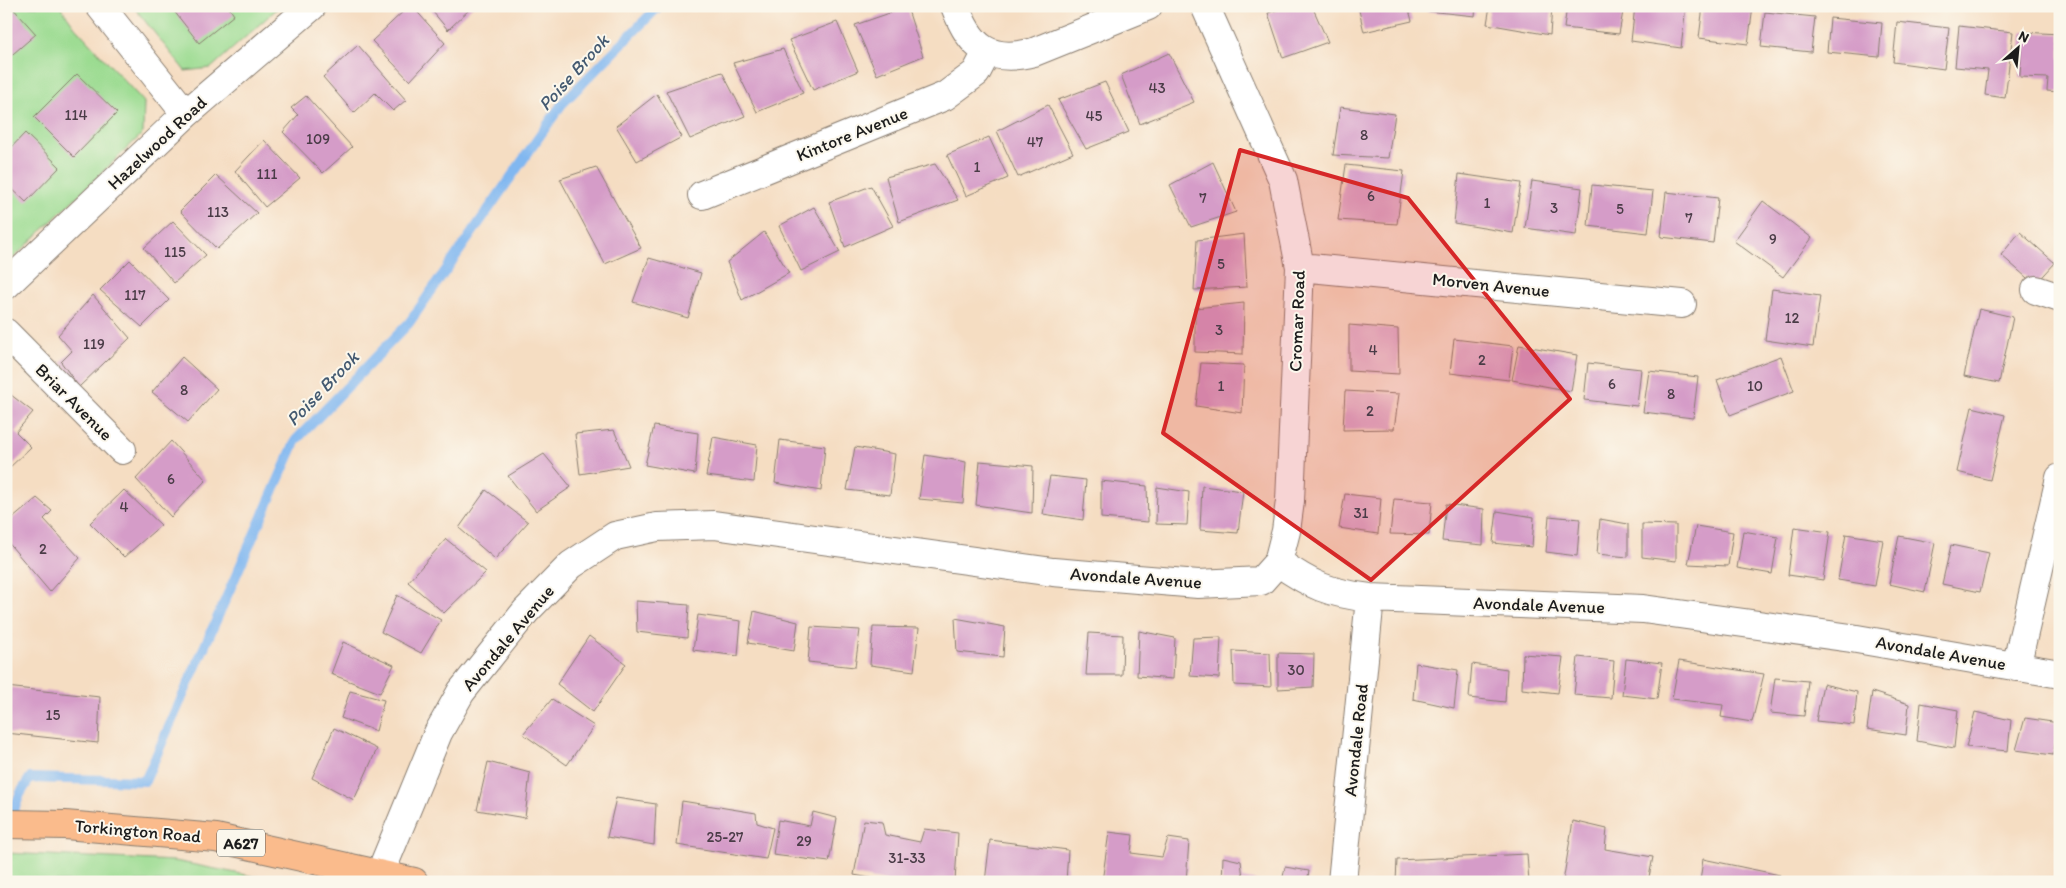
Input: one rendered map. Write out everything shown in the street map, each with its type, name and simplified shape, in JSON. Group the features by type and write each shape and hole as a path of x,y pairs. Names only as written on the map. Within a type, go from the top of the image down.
{"main road":[{"name":"Torkington Road","path":"6,824 66,825 216,838 414,882"}],"street":[{"path":"100,6 186,114"},
{"name":"Hazelwood Road","path":"6,285 186,114 312,6"},
{"path":"955,6 962,26 973,41 987,52 1003,56 1017,56 1034,52 1148,6"},
{"name":"Cromar Road","path":"1205,6 1283,180 1300,267 1290,501 1286,531 1278,562"},
{"name":"Kintore Avenue","path":"702,195 945,96 976,73 987,52"},
{"name":"Morven Avenue","path":"1300,267 1682,304"},
{"name":"Briar Avenue","path":"6,333 122,450"},
{"path":"2016,667 2060,478"},
{"name":"Avondale Avenue","path":"380,874 438,733 461,692 526,611 571,565 615,536 657,527 714,524 1053,572 1198,584 1261,581 1278,562 1315,586 1341,595 1370,598 1643,609 1851,638 2060,674"},
{"name":"Avondale Road","path":"1342,882 1370,598"}],"highlighted area":[{"path":"1240,150 1408,198 1570,399 1371,580 1163,433"}],"green space":[{"path":"6,6 60,6 75,27 144,102 143,133 6,265"},
{"path":"133,6 280,6 211,68 185,71"},
{"path":"6,853 175,861 282,882 6,882"}],"building":[{"path":"6,6 11,6 36,34 6,60"},
{"path":"170,6 228,6 234,15 199,43"},
{"path":"409,6 412,6 445,43 410,81 372,41"},
{"path":"428,6 473,6 448,30"},
{"path":"1288,6 1312,6 1328,42 1283,58 1268,13"},
{"path":"1358,6 1408,6 1412,21 1364,32"},
{"path":"1427,6 1476,6 1475,16 1427,11"},
{"path":"1490,6 1552,6 1550,35 1487,24"},
{"path":"1567,6 1624,6 1619,34 1564,28"},
{"path":"1635,6 1686,6 1681,48 1631,41"},
{"path":"1703,6 1753,7 1748,44 1699,38"},
{"path":"907,7 923,56 877,75 855,25"},
{"path":"1765,12 1815,17 1811,52 1761,47"},
{"path":"1830,18 1882,23 1879,57 1827,52"},
{"path":"837,22 858,71 813,90 789,40"},
{"path":"1897,22 1949,28 1944,69 1893,62"},
{"path":"1959,26 2013,32 2005,98 1985,95 1988,70 1955,67"},
{"path":"2022,32 2060,34 2060,92 2047,91 2048,78 2020,77"},
{"path":"358,45 406,100 393,111 375,93 354,113 323,77"},
{"path":"783,49 803,93 757,112 733,63"},
{"path":"1169,53 1194,102 1140,124 1121,75"},
{"path":"722,72 745,116 690,139 666,91"},
{"path":"77,74 117,113 74,157 34,117"},
{"path":"1105,82 1129,132 1086,149 1058,100"},
{"path":"657,94 682,137 637,161 616,126"},
{"path":"306,96 352,147 323,173 283,132 298,115 291,108"},
{"path":"1048,105 1073,153 1018,177 997,131"},
{"path":"1340,107 1395,114 1388,158 1333,155"},
{"path":"25,133 60,167 26,202 6,183 6,153"},
{"path":"989,137 1008,178 966,196 947,155"},
{"path":"264,140 300,178 265,207 235,171"},
{"path":"1213,162 1236,212 1191,227 1170,185"},
{"path":"935,164 958,200 899,222 886,177"},
{"path":"1346,165 1404,171 1397,224 1338,220"},
{"path":"596,167 641,248 605,264 560,179"},
{"path":"1459,174 1521,183 1513,233 1454,223"},
{"path":"216,175 257,213 217,249 180,211"},
{"path":"1532,181 1582,188 1576,235 1525,228"},
{"path":"1592,185 1653,191 1648,233 1588,226"},
{"path":"871,186 893,226 845,247 829,202"},
{"path":"1666,192 1718,198 1713,243 1661,237"},
{"path":"1763,201 1812,238 1783,277 1734,241"},
{"path":"814,207 840,252 801,271 779,226"},
{"path":"173,221 206,255 174,283 144,248"},
{"path":"764,232 789,273 742,300 727,262"},
{"path":"2020,232 2055,263 2035,285 2001,255"},
{"path":"1244,234 1247,287 1194,290 1197,240"},
{"path":"649,258 701,273 688,318 633,302"},
{"path":"130,260 169,300 142,327 100,290"},
{"path":"1772,289 1820,296 1813,347 1765,340"},
{"path":"93,295 130,338 79,387 61,362 72,351 58,335"},
{"path":"1244,303 1243,354 1195,352 1195,308"},
{"path":"1979,309 2013,317 1999,383 1964,376"},
{"path":"1349,325 1398,329 1399,374 1349,371"},
{"path":"1454,339 1513,346 1509,380 1450,373"},
{"path":"1519,345 1577,355 1571,391 1512,380"},
{"path":"1781,356 1794,391 1730,415 1717,380"},
{"path":"182,357 217,389 188,422 152,392"},
{"path":"1201,363 1244,365 1242,413 1196,406"},
{"path":"1588,363 1641,369 1637,406 1584,400"},
{"path":"1649,371 1698,377 1693,418 1643,412"},
{"path":"6,391 33,412 16,432 31,447 6,471"},
{"path":"1345,391 1399,394 1394,429 1343,430"},
{"path":"1972,407 2005,415 1990,480 1957,472"},
{"path":"654,426 698,433 695,474 645,465"},
{"path":"614,430 629,466 580,474 575,434"},
{"path":"713,437 757,445 754,482 706,476"},
{"path":"780,440 825,446 821,491 775,483"},
{"path":"171,441 206,480 171,517 136,479"},
{"path":"855,447 895,454 890,495 847,490"},
{"path":"544,454 571,487 536,511 508,476"},
{"path":"925,455 966,462 963,503 919,499"},
{"path":"980,461 1033,466 1032,513 976,505"},
{"path":"1050,476 1086,480 1083,520 1043,514"},
{"path":"1101,481 1147,486 1148,522 1101,518"},
{"path":"1202,486 1243,491 1238,533 1200,530"},
{"path":"1157,487 1189,492 1187,525 1156,524"},
{"path":"124,490 161,525 124,557 90,523"},
{"path":"486,490 528,522 495,559 459,528"},
{"path":"1345,494 1381,498 1378,534 1339,528"},
{"path":"37,498 52,511 44,519 80,558 50,592 6,540 6,524"},
{"path":"1394,499 1432,502 1429,535 1390,534"},
{"path":"1446,504 1484,509 1483,545 1442,541"},
{"path":"1497,511 1534,517 1532,547 1493,543"},
{"path":"1549,516 1580,519 1577,556 1546,552"},
{"path":"1600,519 1628,524 1628,557 1597,554"},
{"path":"1642,524 1676,525 1676,561 1642,557"},
{"path":"1696,526 1733,532 1728,566 1688,564"},
{"path":"1794,527 1830,532 1823,580 1788,575"},
{"path":"1743,531 1778,537 1772,574 1737,568"},
{"path":"1846,534 1883,540 1875,586 1838,580"},
{"path":"1899,536 1935,543 1925,592 1889,584"},
{"path":"446,539 486,572 444,613 408,582"},
{"path":"1951,545 1989,553 1980,592 1942,584"},
{"path":"397,595 441,620 421,653 381,632"},
{"path":"636,601 689,605 687,638 637,632"},
{"path":"754,611 798,622 794,651 748,643"},
{"path":"698,615 741,621 738,656 693,650"},
{"path":"955,618 1005,627 1003,657 957,652"},
{"path":"811,627 860,630 855,667 808,662"},
{"path":"873,627 919,628 914,671 870,665"},
{"path":"1139,631 1175,638 1173,679 1137,676"},
{"path":"1089,633 1123,635 1122,675 1086,675"},
{"path":"589,636 626,664 593,712 557,684"},
{"path":"1221,637 1219,678 1190,676 1193,638"},
{"path":"343,642 394,665 380,693 331,674"},
{"path":"1233,651 1270,653 1271,687 1234,685"},
{"path":"1278,653 1314,654 1313,687 1278,689"},
{"path":"1523,654 1563,657 1558,693 1522,689"},
{"path":"1578,657 1614,661 1611,698 1574,695"},
{"path":"1626,659 1662,663 1657,699 1622,695"},
{"path":"1679,661 1764,674 1752,722 1721,717 1723,705 1672,699"},
{"path":"1416,663 1458,670 1454,708 1413,699"},
{"path":"1472,664 1507,669 1505,702 1469,698"},
{"path":"1775,678 1808,681 1804,716 1770,713"},
{"path":"1823,684 1857,692 1854,725 1816,721"},
{"path":"6,687 100,697 98,743 6,733"},
{"path":"350,691 384,700 376,731 341,718"},
{"path":"1872,692 1909,704 1906,735 1867,729"},
{"path":"552,699 594,726 567,765 523,734"},
{"path":"1921,703 1958,710 1954,748 1917,741"},
{"path":"1975,712 2011,720 2008,751 1966,747"},
{"path":"2025,718 2059,723 2053,755 2016,750"},
{"path":"334,728 377,749 354,800 312,778"},
{"path":"488,762 530,773 525,818 477,810"},
{"path":"616,798 656,804 654,845 607,837"},
{"path":"682,801 756,813 757,823 773,828 766,859 677,845"},
{"path":"813,812 837,818 829,862 773,855 778,820 810,826"},
{"path":"864,820 882,822 885,835 920,842 924,829 958,833 955,882 891,882 854,875"},
{"path":"1573,821 1607,829 1605,849 1653,857 1648,882 1563,882"},
{"path":"1109,832 1133,835 1131,853 1162,857 1168,838 1189,841 1186,882 1102,882"},
{"path":"990,840 1068,850 1066,882 985,882"},
{"path":"1527,854 1529,882 1396,882 1397,860"},
{"path":"1223,857 1241,861 1243,878 1262,882 1222,882"},
{"path":"1703,859 1780,875 1779,882 1700,882"},
{"path":"1285,867 1309,871 1307,882 1282,882"}],"waterway":[{"name":"Poise Brook","path":"9,823 20,794 30,778 145,781 296,440 409,323 562,104 659,6"}]}
